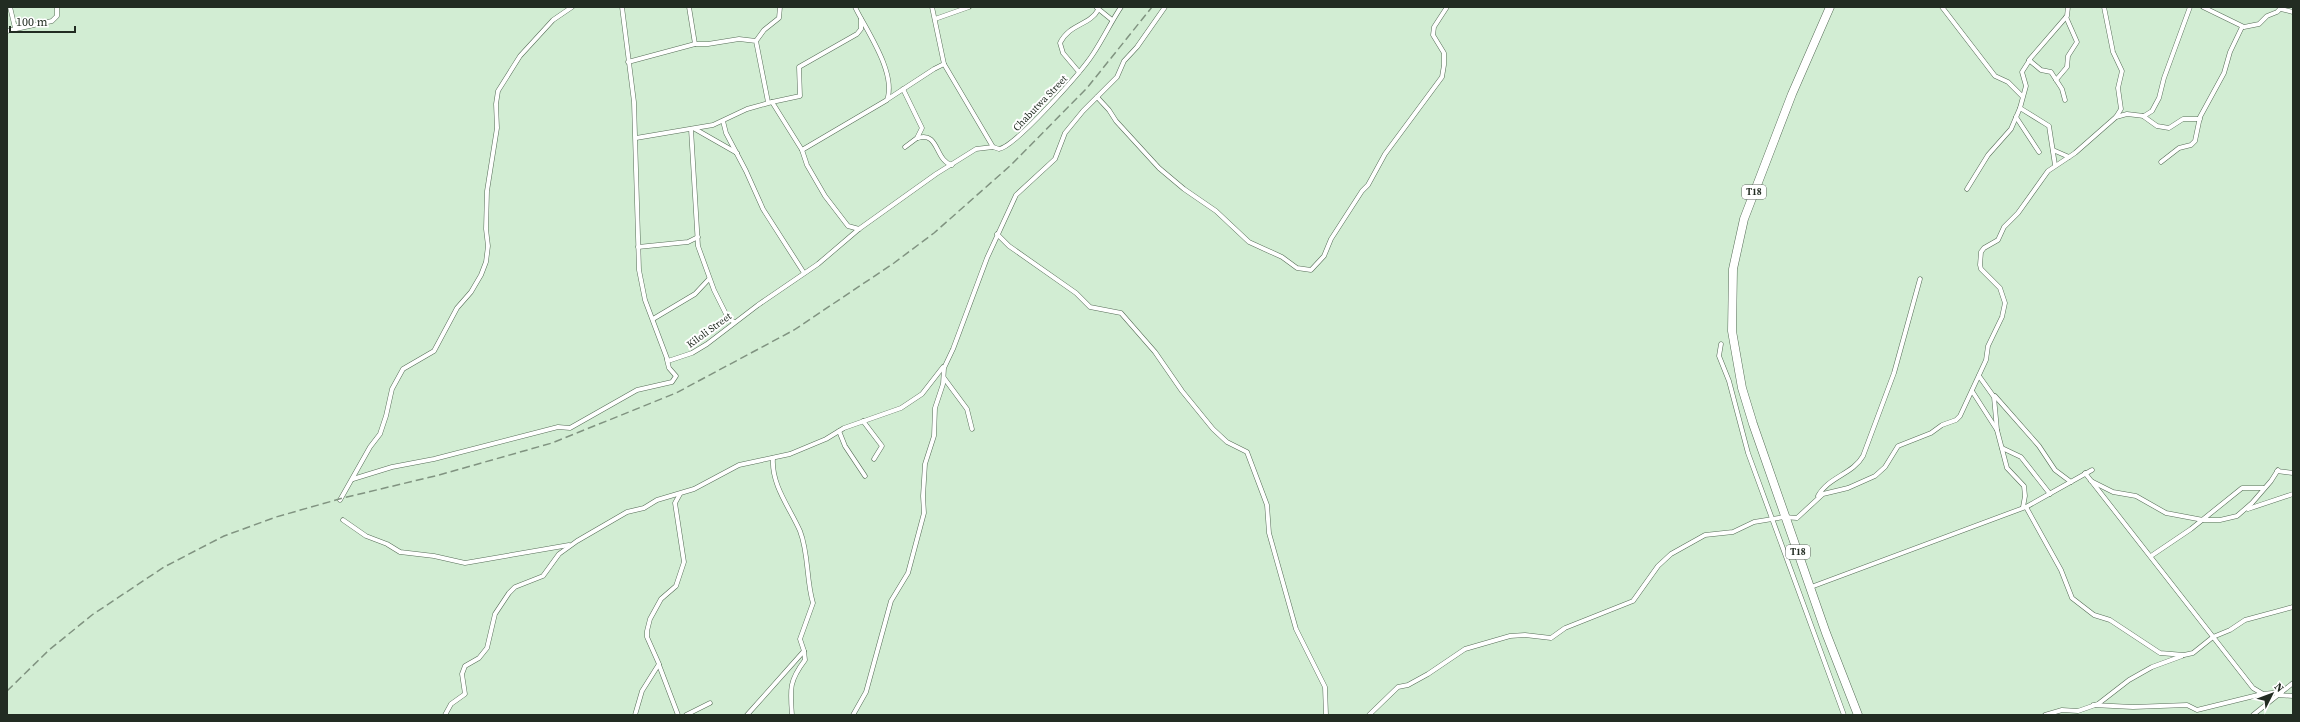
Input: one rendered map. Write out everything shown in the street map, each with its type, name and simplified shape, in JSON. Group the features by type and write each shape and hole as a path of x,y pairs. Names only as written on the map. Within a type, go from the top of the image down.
{"highway":[{"name":"T18","path":"1830,7 1756,184 1744,219 1732,280 1732,331 1742,388 1784,517 1811,587 1826,633 1858,715"}],"street":[{"path":"10,7 15,28"},
{"path":"7,31 15,28 26,28 55,19 58,14 57,7"},
{"path":"340,500 353,479 367,450 381,431 392,389 403,369 434,351 457,308 471,292 485,264 488,243 486,229 487,182 497,128 496,109 498,91 520,56 553,20 572,7"},
{"path":"353,479 392,467 434,459 558,428 572,427 637,390 672,382 676,376 669,368 640,280 634,102 622,7"},
{"path":"689,7 695,44"},
{"path":"780,7 780,18 764,30 756,41 770,102 802,150 808,165 825,196 848,226 859,229"},
{"path":"854,7 871,36 882,63 890,92 887,100"},
{"path":"932,7 944,64 992,147"},
{"path":"935,19 969,7"},
{"name":"Chabutwa Street","path":"992,147 1002,149 1022,134 1092,56 1121,7"},
{"path":"445,715 451,704 464,694 464,670 470,662 479,658 487,648 494,614 507,596 516,588 543,576 553,560 571,545 627,512 644,508 657,500 680,494 716,478 739,465 773,458 806,448 826,439 839,430 896,410 917,398 945,365 953,349 968,304 997,234 1016,195 1055,159 1065,134 1097,97 1117,77 1122,65 1137,47 1165,7"},
{"path":"1097,97 1109,110 1116,121 1159,168 1184,189 1216,211 1249,242 1282,257 1297,268 1311,270 1324,256 1331,239 1362,191 1369,184 1385,154 1442,77 1444,53 1432,36 1434,27 1447,7"},
{"path":"1942,7 1995,76 2008,82 2022,96"},
{"path":"1967,189 1988,155 2007,136 2020,108 2026,85 2022,72 2031,56 2066,17 2068,7"},
{"path":"1817,498 1828,492 1848,488 1870,478 1885,467 1898,446 1932,433 1942,424 1956,420 1963,412 2005,303 2000,288 1981,269 1981,252 1984,248 1998,240 2004,227 2018,214 2036,189 2043,176 2055,165 2069,157 2116,117 2120,109 2118,88 2122,71 2113,52 2104,7"},
{"path":"2143,116 2152,111 2159,98 2182,25 2190,7"},
{"path":"2203,7 2242,27 2259,24 2267,16 2282,8 2293,12"},
{"path":"1079,72 1063,53 1060,43 1072,28 1094,16 1097,8 1112,20"},
{"path":"2056,80 2067,67 2068,56 2077,42 2066,17"},
{"path":"636,138 692,129 723,121 770,102 800,96 799,67 857,34 861,29 861,19"},
{"path":"2161,162 2179,148 2191,145 2195,142 2200,119 2217,82 2224,73 2242,27"},
{"path":"628,62 695,44 708,44 739,39 756,41"},
{"path":"2029,61 2042,70 2051,72 2065,100"},
{"path":"802,150 887,100 934,68 944,64"},
{"path":"904,89 922,128 917,138"},
{"path":"2020,108 2049,126 2055,165"},
{"path":"2116,117 2127,114 2143,116 2157,126 2169,128 2183,119 2200,119"},
{"path":"2016,117 2039,152"},
{"path":"723,121 724,129 775,230 804,274"},
{"path":"692,129 736,153"},
{"path":"692,129 700,252 709,279 728,318 734,322"},
{"path":"905,147 917,138 926,136 930,138 945,161 952,165"},
{"name":"Kiloli Street","path":"667,360 671,361 692,354 734,322 804,274 859,229 936,174 976,149 992,147"},
{"path":"2053,150 2069,157"},
{"path":"997,234 1009,246 1076,293 1090,307 1121,313 1154,352 1182,391 1213,429 1227,442 1247,452 1267,505 1269,533 1296,629 1325,687 1326,715"},
{"path":"638,247 688,242 698,237"},
{"path":"652,319 695,294 709,279"},
{"path":"1369,715 1398,687 1408,685 1428,674 1465,648 1510,636 1525,635 1551,638 1565,628 1633,601 1658,566 1671,554 1705,535 1733,532 1748,524 1771,521 1784,517 1792,520 1797,518 1817,498 1826,485 1858,462 1863,456 1894,373 1920,279"},
{"path":"1721,344 1719,356 1729,381 1748,453 1771,521 1844,715"},
{"path":"853,715 866,692 891,601 908,573 924,513 923,496 925,464 934,436 936,405 945,365"},
{"path":"1978,376 2039,446 2055,470 2071,482"},
{"path":"943,378 967,409 972,429"},
{"path":"1972,391 1998,430"},
{"path":"1992,393 1998,430 2008,470 2024,486 2026,496 2025,507 2061,570 2072,598 2094,615 2110,620 2153,650 2168,655 2184,655"},
{"path":"863,421 882,446 874,459"},
{"path":"839,430 845,446 865,476"},
{"path":"2002,448 2021,457 2050,494"},
{"path":"773,458 777,487 800,531 807,556 809,594 813,603 800,639 805,660 794,673 791,683 792,715"},
{"path":"1811,587 2025,507 2092,470"},
{"path":"2090,480 2113,492 2136,496 2166,513 2203,520 2231,519 2244,510 2278,470 2293,473"},
{"path":"2085,473 2151,556 2252,688 2263,694"},
{"path":"2151,556 2203,520 2242,488 2264,488"},
{"path":"678,715 655,652 647,638 647,631 650,619 661,599 676,586 684,562 675,502 680,494"},
{"path":"2244,510 2293,494"},
{"path":"343,520 363,534 387,544 400,552 434,556 465,563 571,545"},
{"path":"2045,715 2062,710 2078,711 2102,702 2131,679 2154,665 2198,651 2213,638 2248,619 2293,607"},
{"path":"746,715 804,651"},
{"path":"635,715 642,691 659,665"},
{"path":"2253,715 2293,683"},
{"path":"2093,705 2133,707 2187,705 2197,710 2263,694 2282,692"},
{"path":"2277,695 2293,696"},
{"path":"686,715 710,703"}],"railway":[{"path":"7,691 49,650 92,615 164,567 224,536 276,517 343,498 439,475 552,443 676,393 794,330 894,263 934,233 1011,165 1087,88 1152,7"}]}
